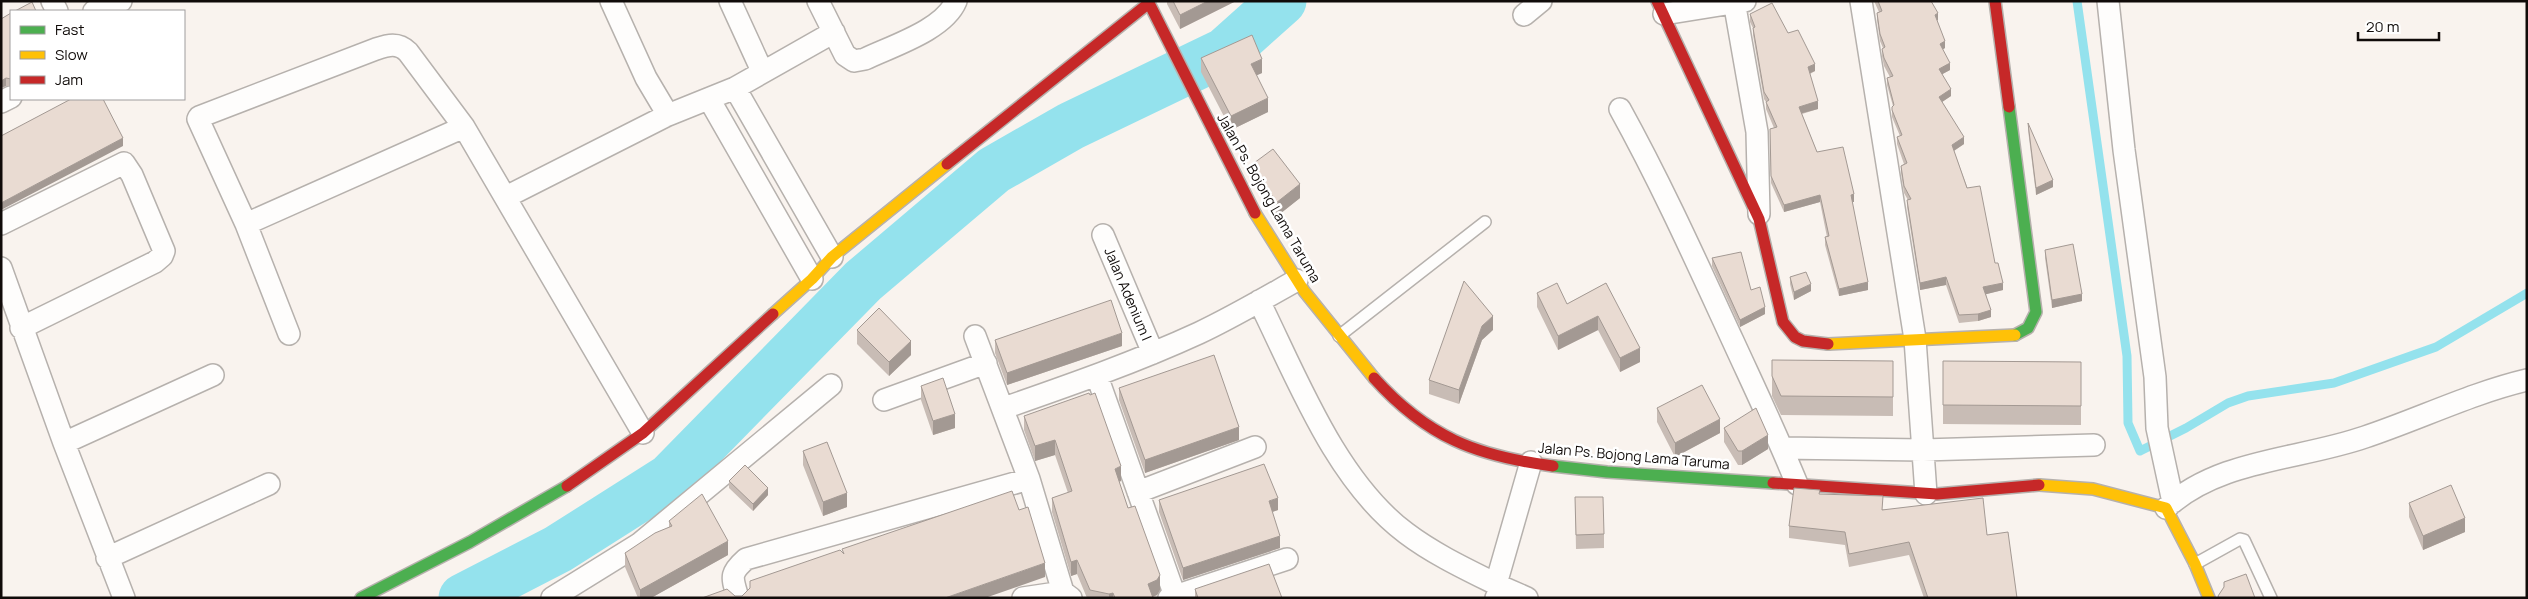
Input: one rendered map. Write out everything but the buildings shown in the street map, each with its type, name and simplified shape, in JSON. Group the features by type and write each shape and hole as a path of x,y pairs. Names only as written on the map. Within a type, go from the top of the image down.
{"street":[{"path":"97,10 121,1"},
{"path":"610,1 646,78 668,115"},
{"path":"730,1 762,71"},
{"path":"818,1 845,55 849,59 865,59 937,24 952,10 956,1"},
{"path":"1524,15 1541,1"},
{"path":"1861,1 1915,339 1926,494"},
{"path":"1759,219 1661,8 1738,2 1756,132 1759,219 1783,322 1795,338 1832,345 1915,339 2018,335 2030,327 2036,312 1995,1"},
{"path":"2108,1 2124,150 2155,377 2157,428 2164,456 2170,505 2209,598"},
{"path":"361,598 471,544 619,452 643,433 812,279 832,257 910,192 1149,2"},
{"name":"Jalan Ps. Bojong Lama Taruma","path":"1149,2 1199,105 1248,197 1297,280 1339,336 1371,374 1403,407 1442,436 1478,451 1554,466 1926,494 2048,485 2076,486 2170,505"},
{"path":"506,197 668,115 735,88 762,71 834,32"},
{"path":"289,334 246,224 198,122 199,117 389,44 398,46 408,52 464,127 643,433"},
{"path":"735,88 832,257"},
{"path":"709,99 812,279"},
{"path":"1620,109 1660,182 1797,484"},
{"path":"246,224 464,127"},
{"path":"1,224 124,163 132,175 164,252 155,262 21,328"},
{"name":"Jalan Adenium I","path":"1103,235 1153,353"},
{"path":"1,268 21,328 107,558 124,598"},
{"path":"1004,408 1098,376 1202,332 1297,280"},
{"path":"1259,301 1316,416 1346,470 1374,504 1406,533 1498,590 1527,598"},
{"path":"975,336 1004,408 1067,595 1022,598"},
{"path":"884,400 986,363"},
{"path":"64,443 213,375"},
{"path":"1098,376 1172,597 1288,559"},
{"path":"2170,505 2207,480 2247,467 2363,438 2527,380"},
{"path":"552,598 639,544 831,385"},
{"path":"1782,448 1923,450 2094,446"},
{"path":"1138,492 1255,447"},
{"path":"1498,590 1531,462"},
{"path":"738,598 732,577 735,568 746,559 1029,479"},
{"path":"107,558 269,484"}],"lane":[{"path":"1339,336 1485,222"},
{"path":"2195,564 2240,539 2244,540 2271,598"}],"waterway":[{"path":"463,598 558,549 670,478 863,281 994,170 1071,126 1225,52 1282,1"},
{"path":"2077,1 2127,356 2128,423 2140,451 2186,428 2228,403 2248,396 2334,383 2436,347 2527,293"}],"traffic: fast":[{"path":"2009,107 2036,312 2028,328 2015,335"},
{"path":"1553,466 1607,472 1773,483"},
{"path":"361,598 470,542 567,486"}],"traffic: slow":[{"path":"773,314 812,279 832,257 947,164"},
{"path":"1255,213 1304,291 1374,378"},
{"path":"1828,344 2015,335"},
{"path":"2039,485 2093,489 2166,508 2195,564 2209,598"}],"traffic: jam":[{"path":"1148,1 1255,213"},
{"path":"1657,1 1759,219 1783,322 1795,337 1803,341 1828,344"},
{"path":"1995,1 2009,107"},
{"path":"947,164 1149,3"},
{"path":"567,486 643,433 773,314"},
{"path":"1374,378 1414,415 1454,440 1500,456 1553,466"},
{"path":"1773,483 1937,494 2039,485"}]}
